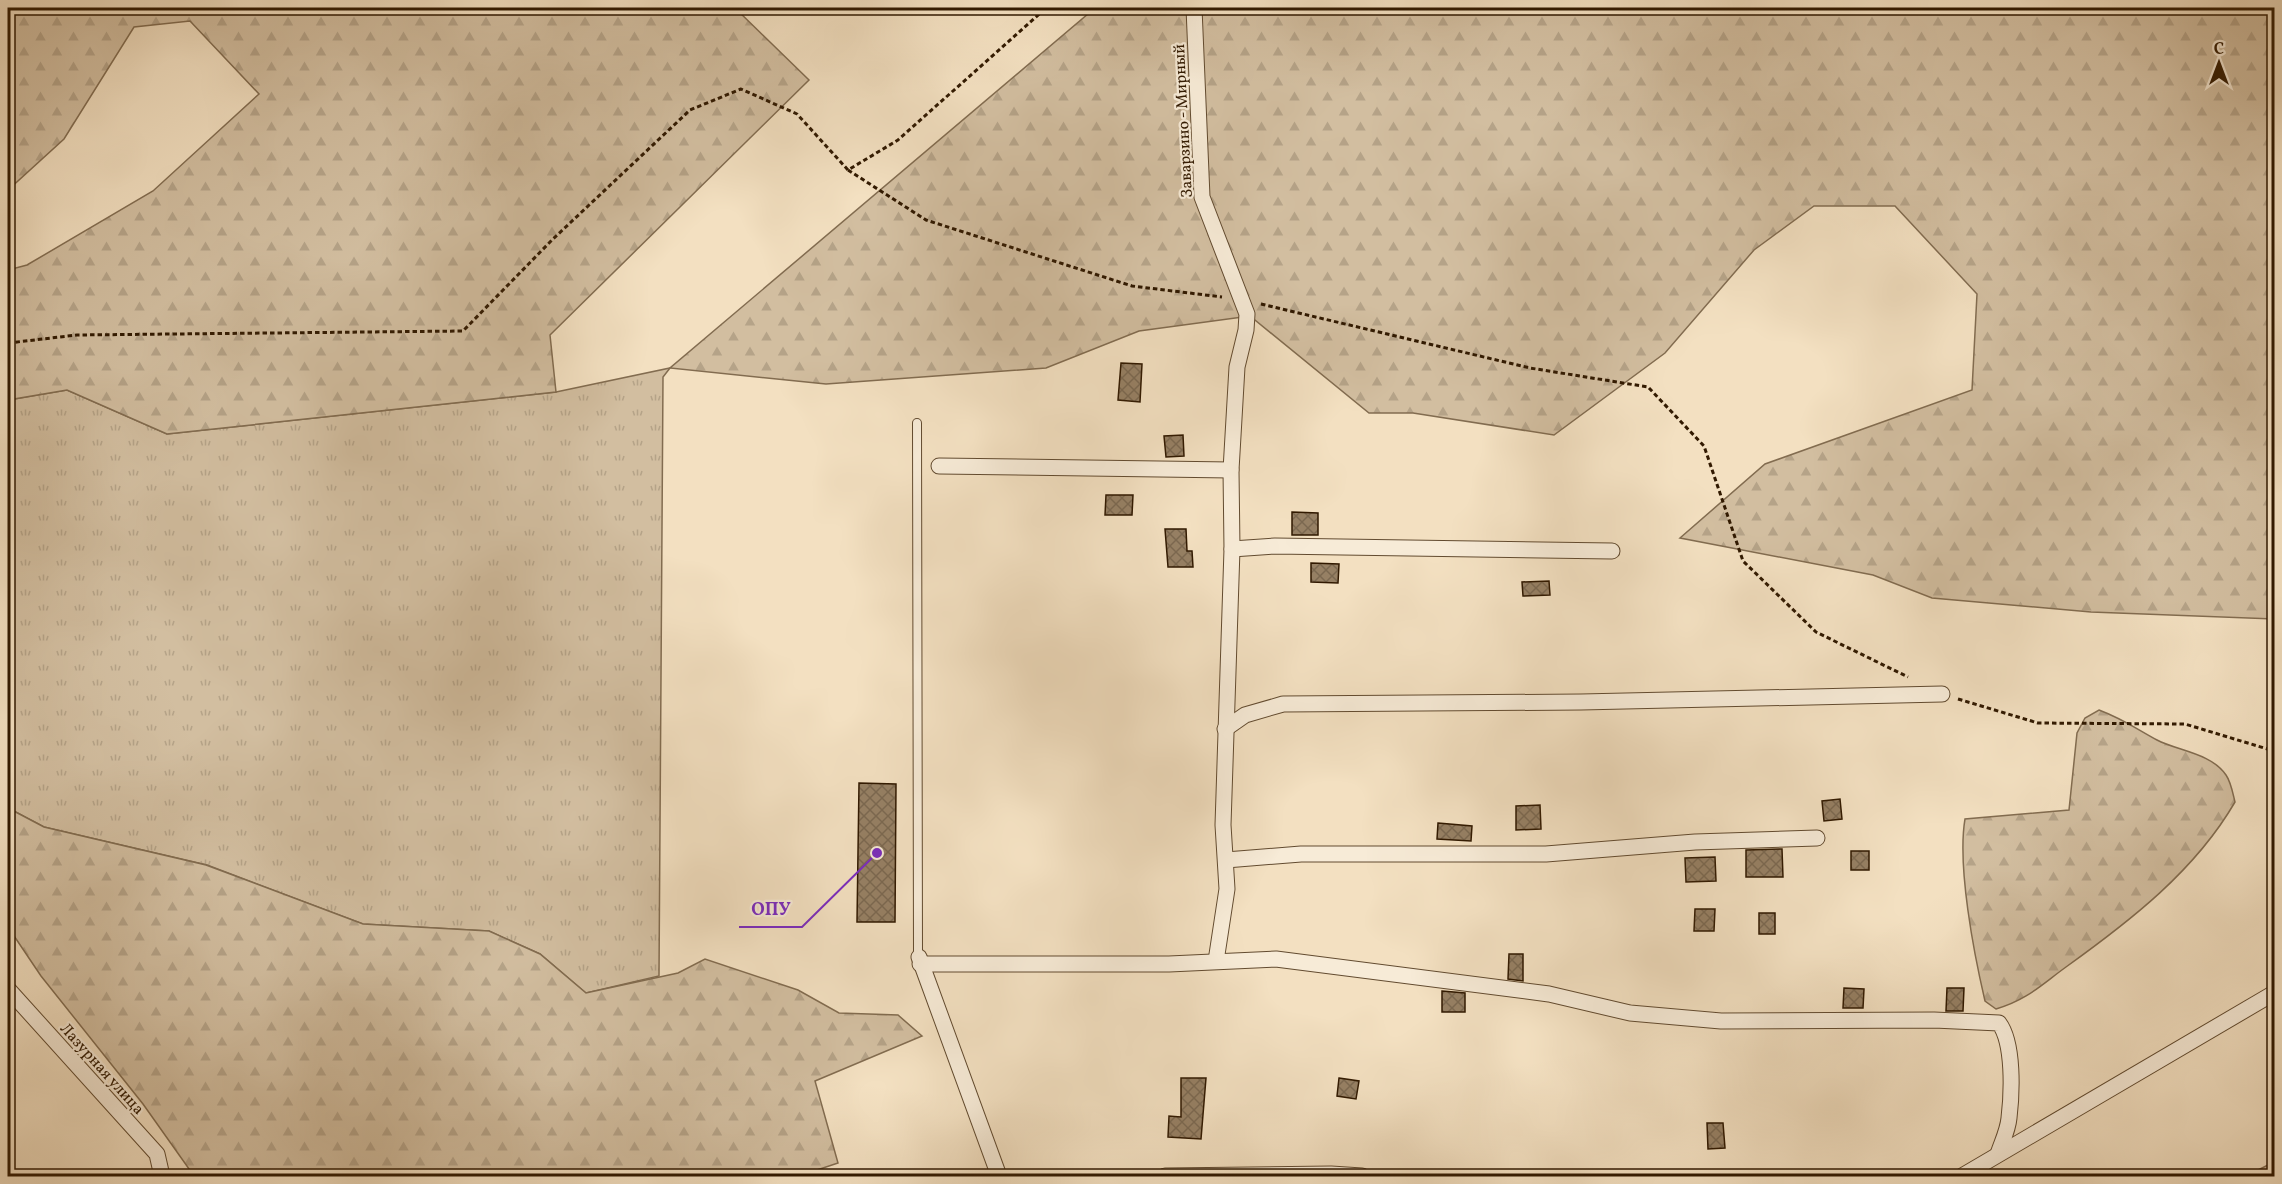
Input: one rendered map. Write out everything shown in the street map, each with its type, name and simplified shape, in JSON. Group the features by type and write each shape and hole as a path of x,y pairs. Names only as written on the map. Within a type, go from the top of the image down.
{"street":[{"name":"Заварзино - Мирный","path":"1194,8 1202,198 1247,314 1246,330 1237,367 1231,470 1232,549 1223,825 1227,889 1216,961"},
{"path":"939,466 1170,471 1231,470"},
{"path":"1232,549 1275,546 1612,551"},
{"path":"1225,729 1245,715 1284,705 1581,702 1942,694"},
{"path":"1226,860 1301,854 1546,854 1695,842 1817,838"},
{"path":"999,1176 919,960 1169,964 1276,959 1549,994 1630,1013 1721,1021 1934,1020 1999,1023 2007,1039 2011,1085 2009,1120 1998,1154"},
{"name":"Лазурная улица","path":"8,989 157,1154 162,1176"},
{"path":"1962,1176 2274,993"},
{"path":"1165,1176 1331,1174 1362,1176"}],"lane":[{"path":"917,423 919,960"}],"path":[{"path":"848,170 898,140 1046,8"},
{"path":"8,343 77,335 463,331 553,239 690,110 741,89 797,114 848,170 926,220 1132,286 1241,299 1530,368 1648,387 1704,446 1743,561 1816,632 1911,679"},
{"path":"1942,694 2038,723 2185,723 2274,751"}],"green space":[{"path":"8,8 735,8 809,80 550,335 556,392 167,434 67,390 8,400 8,270 27,265 153,191 259,94 190,21 134,27 64,139 8,190"},
{"path":"1095,8 2274,8 2274,619 2091,612 1932,598 1873,575 1680,538 1765,464 1972,390 1977,294 1895,206 1814,206 1754,250 1665,353 1554,435 1413,413 1369,413 1250,316 1139,331 1046,368 826,384 670,368"},
{"path":"670,368 663,377 659,976 586,993 540,954 489,931 363,924 207,865 44,827 8,808 8,400 67,390 167,434 556,392"},
{"path":"2099,710 2165,744 2194,753 2212,762 2228,778 2235,802 2201,850 2160,893 2137,913 2033,991 2017,1001 1996,1009 1985,1001 1972,935 1963,861 1965,819 2069,810 2077,733 2085,718"},
{"path":"8,808 44,827 206,865 363,924 489,931 540,954 586,993 678,973 705,959 798,990 839,1013 898,1015 922,1036 815,1081 838,1163 799,1176 194,1176 143,1104 41,976 8,927"},
{"path":"2274,1162 2274,1176 2246,1176"}],"building":[{"path":"1121,363 1142,364 1140,402 1118,400"},
{"path":"1183,435 1184,456 1166,457 1164,436"},
{"path":"1106,495 1133,495 1132,515 1105,515"},
{"path":"1292,512 1318,513 1318,535 1292,535"},
{"path":"1165,529 1186,529 1187,551 1192,551 1193,567 1168,567"},
{"path":"1311,563 1339,564 1338,583 1311,582"},
{"path":"1549,581 1550,595 1523,596 1522,582"},
{"path":"859,783 896,784 895,922 857,922"},
{"path":"1840,799 1842,819 1824,821 1822,801"},
{"path":"1540,805 1541,829 1516,830 1516,806"},
{"path":"1438,823 1472,826 1471,841 1437,839"},
{"path":"1782,849 1783,877 1746,877 1746,850"},
{"path":"1851,851 1869,851 1869,870 1851,870"},
{"path":"1715,857 1716,881 1686,882 1685,858"},
{"path":"1695,909 1715,909 1714,931 1694,931"},
{"path":"1759,913 1775,913 1775,934 1759,934"},
{"path":"1509,954 1523,954 1523,981 1508,979"},
{"path":"1844,988 1864,989 1863,1008 1843,1008"},
{"path":"1947,988 1964,988 1963,1011 1946,1011"},
{"path":"1442,991 1465,993 1465,1012 1442,1012"},
{"path":"1181,1078 1206,1078 1201,1139 1168,1137 1169,1116 1181,1117"},
{"path":"1339,1078 1359,1081 1356,1099 1337,1096"},
{"path":"1707,1123 1723,1123 1725,1148 1708,1149"}],"place":[{"name":"ОПУ","path":"877,853"}]}
